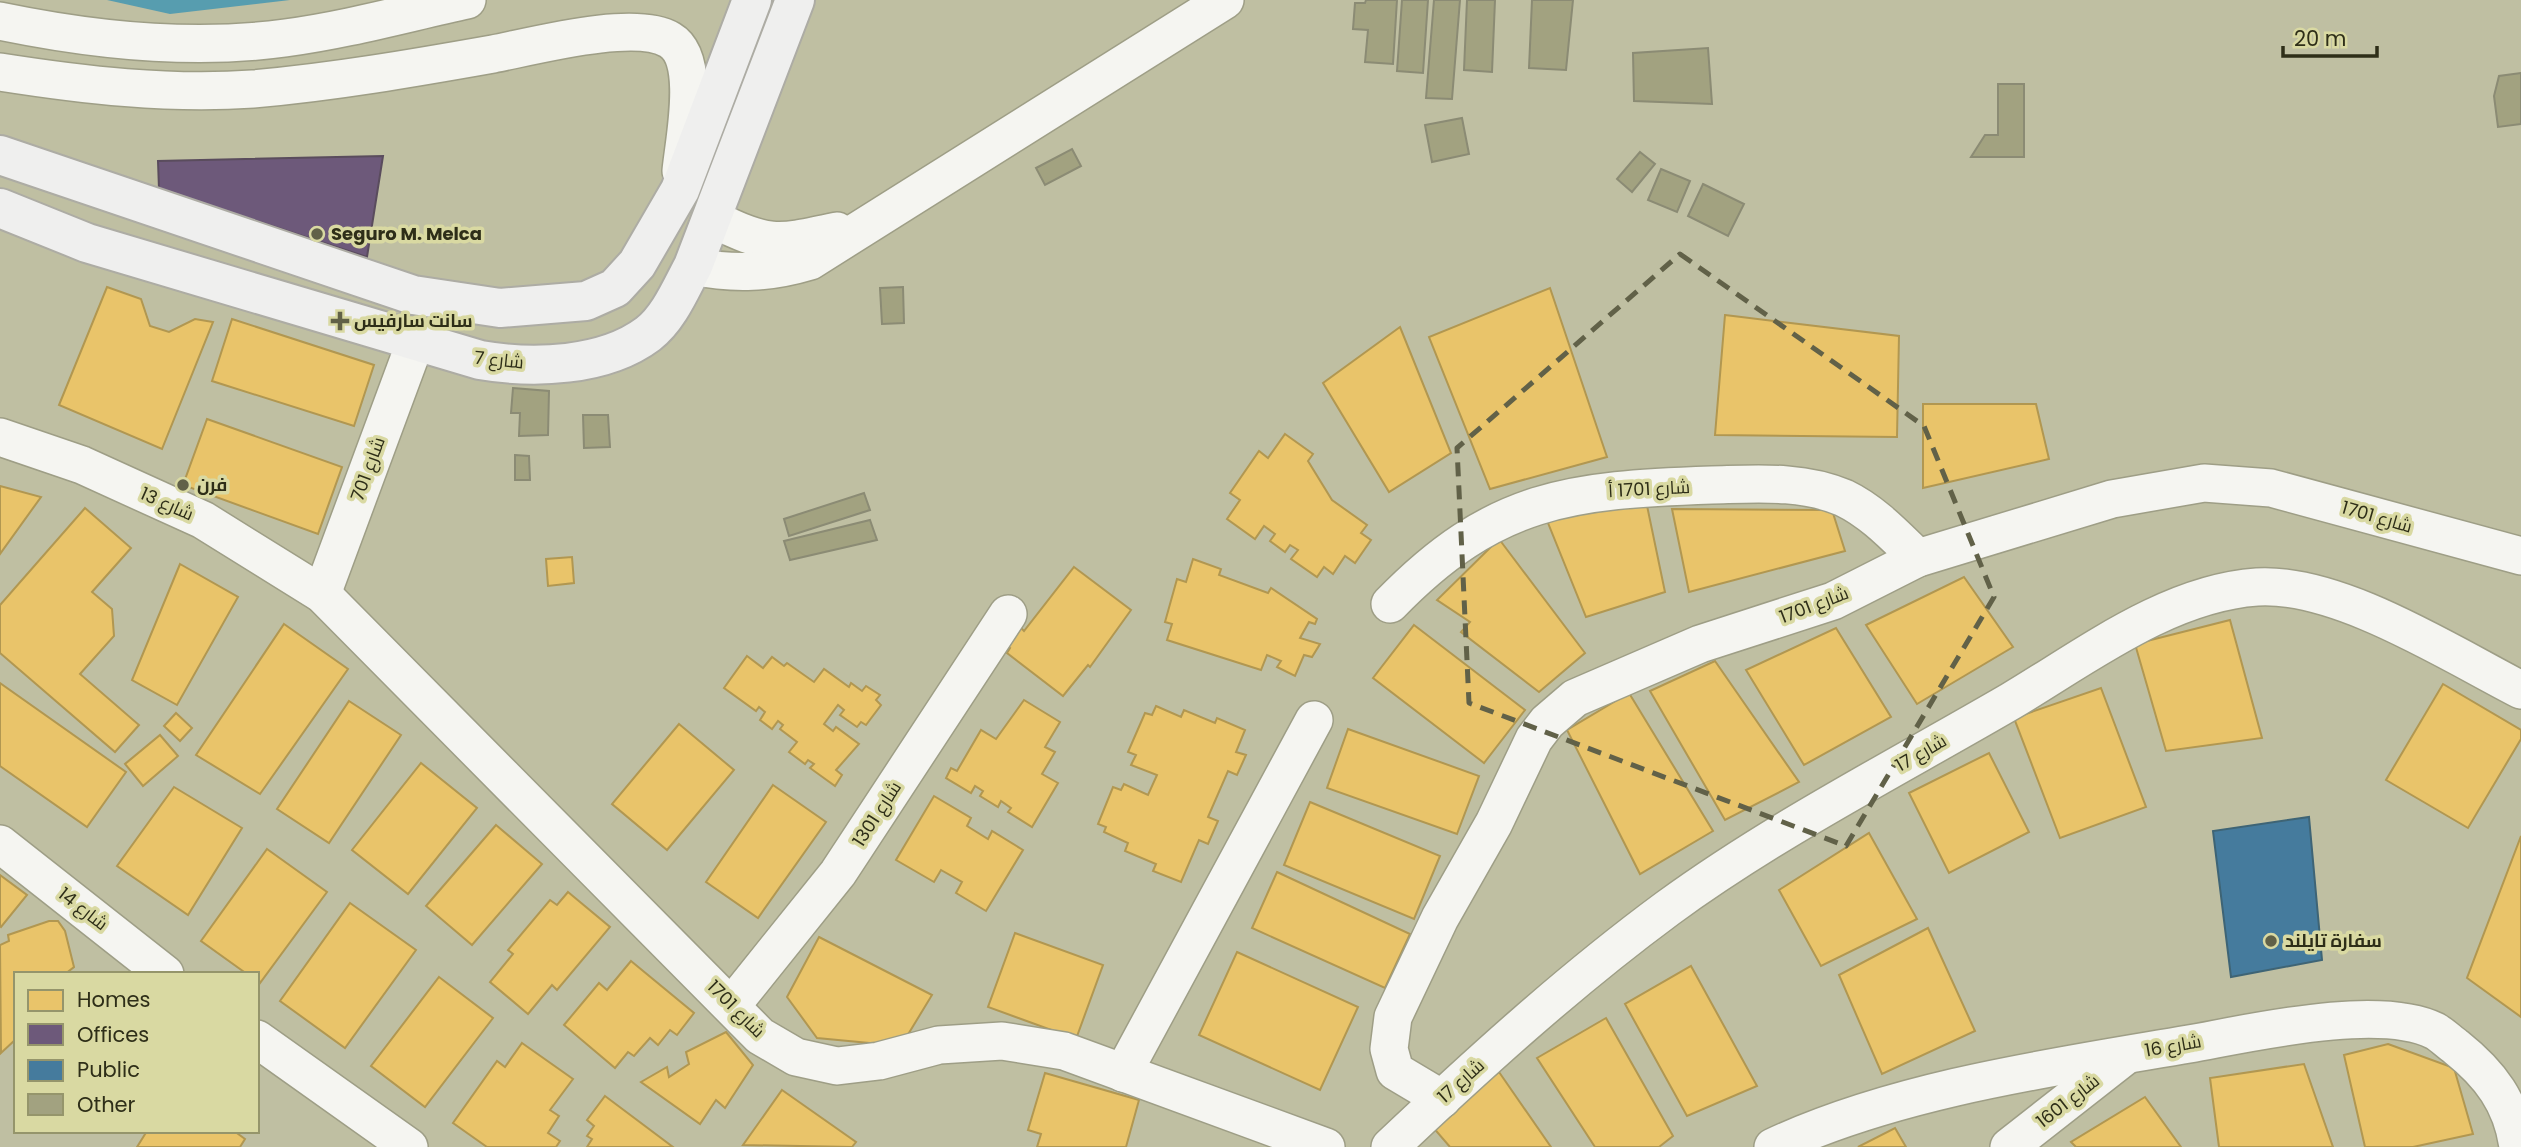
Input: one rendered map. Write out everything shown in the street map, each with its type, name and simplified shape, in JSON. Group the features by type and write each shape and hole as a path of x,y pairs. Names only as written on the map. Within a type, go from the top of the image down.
{"main road":[{"path":"0,155 413,295 500,308 586,301 615,288 637,264 680,190 752,0"},
{"name":"شارع 7","path":"0,208 87,243 415,343 500,363 561,362 607,355 649,333 671,306 694,266 795,0"}],"street":[{"path":"0,21 100,37 221,43 285,38 467,0"},
{"path":"694,266 727,273 785,268 810,261 1225,0"},
{"path":"0,72 68,83 138,89 251,89 463,59 602,34 650,34 670,40 683,52 690,79 680,190"},
{"path":"713,219 752,239 775,242 865,225"},
{"name":"شارع 701","path":"322,594 415,343"},
{"name":"شارع 13","path":"0,438 82,465 203,520 322,594"},
{"name":"شارع 1701","path":"1442,1099 1395,1071 1389,1049 1393,1017 1440,918 1494,823 1534,739 1547,722 1575,698 1700,644 1833,601 1918,558 2112,499 2204,482 2271,488 2521,556"},
{"name":"شارع 1701 أ","path":"1390,604 1422,571 1469,538 1511,514 1574,495 1622,488 1777,483 1813,489 1862,508 1918,558"},
{"name":"شارع 17","path":"1390,1147 1554,996 1670,907 1818,812 2162,613 2196,599 2259,587 2301,589 2356,606 2521,690"},
{"name":"شارع 1701","path":"322,594 760,1036 796,1057 838,1066 879,1061 939,1045 1002,1041 1064,1051 1326,1147"},
{"name":"شارع 1301","path":"732,1005 838,873 1008,614"},
{"path":"1123,1073 1314,720"},
{"name":"شارع 14","path":"0,844 163,972"},
{"name":"شارع 16","path":"1773,1147 1848,1117 1972,1085 2267,1030 2371,1019 2399,1021 2435,1031 2491,1078 2506,1102 2518,1147"},
{"path":"259,1040 409,1147"},
{"name":"شارع 1601","path":"2009,1147 2127,1054"}],"highlighted area":[{"path":"1680,254 1924,426 1994,597 1846,846 1469,703 1457,448"}],"water":[{"path":"107,0 290,0 170,14"}],"building: Homes":[{"path":"107,287 141,299 150,326 169,332 195,319 213,322 162,449 59,405"},
{"path":"1550,288 1607,457 1490,489 1429,337"},
{"path":"1725,315 1899,336 1897,437 1715,435"},
{"path":"232,319 374,365 354,426 212,381"},
{"path":"1400,327 1451,453 1389,492 1323,383"},
{"path":"1923,404 2036,404 2049,459 1923,488"},
{"path":"207,419 342,467 318,534 183,485"},
{"path":"1285,434 1313,454 1308,461 1332,500 1367,525 1361,533 1371,540 1355,563 1345,556 1333,574 1324,567 1317,577 1291,559 1298,550 1290,545 1285,552 1270,541 1275,534 1264,526 1255,539 1227,519 1240,500 1230,493 1259,451 1268,458"},
{"path":"0,486 41,497 0,554"},
{"path":"1645,496 1665,592 1586,617 1544,513"},
{"path":"85,508 131,548 92,592 112,609 114,636 80,674 139,725 115,752 0,653 0,605"},
{"path":"1672,509 1832,510 1845,551 1689,592"},
{"path":"1499,539 1585,653 1539,692 1461,632 1470,622 1437,600"},
{"path":"572,557 574,583 548,586 546,559"},
{"path":"1193,559 1221,569 1219,575 1268,593 1271,588 1317,619 1315,624 1309,622 1300,638 1320,644 1312,657 1304,655 1295,676 1277,667 1281,661 1267,655 1261,670 1167,640 1172,624 1165,622 1177,579 1186,582"},
{"path":"180,564 238,597 177,705 132,680"},
{"path":"1074,567 1131,610 1090,667 1088,665 1063,696 1007,653 1010,648 1007,646 1021,628 1024,631"},
{"path":"1964,577 2013,647 1917,704 1866,625"},
{"path":"2230,620 2262,738 2166,751 2135,644"},
{"path":"284,624 348,669 260,794 196,755"},
{"path":"1414,625 1525,710 1484,763 1373,678"},
{"path":"1836,628 1891,717 1804,765 1746,670"},
{"path":"747,656 763,668 772,657 784,666 787,663 814,682 824,669 849,687 851,683 862,691 866,686 880,695 876,700 881,705 866,725 861,722 857,727 840,715 844,710 838,705 824,724 833,731 836,727 859,744 836,770 842,775 835,786 810,768 814,764 808,760 805,764 789,752 797,742 780,729 783,725 778,721 772,729 760,720 765,712 759,707 756,711 724,688"},
{"path":"1715,661 1799,782 1725,820 1650,691"},
{"path":"0,683 126,772 87,827 0,766"},
{"path":"2443,684 2521,730 2521,739 2468,828 2386,780"},
{"path":"2101,688 2146,807 2060,838 2014,718"},
{"path":"1629,693 1713,831 1640,874 1567,730"},
{"path":"1024,700 1060,722 1045,747 1055,752 1042,774 1058,783 1032,827 1008,812 1011,808 1001,801 998,807 980,796 983,791 975,786 971,793 946,778 951,768 957,771 981,730 996,739"},
{"path":"349,701 401,735 329,843 277,809"},
{"path":"1156,706 1181,717 1184,710 1215,723 1217,718 1245,730 1236,752 1246,755 1237,775 1228,771 1208,817 1218,821 1208,844 1199,840 1181,882 1153,871 1156,864 1125,851 1128,843 1104,832 1106,827 1098,824 1113,787 1121,790 1124,784 1148,795 1157,775 1131,765 1136,755 1128,752 1145,713 1152,715"},
{"path":"176,713 192,728 180,741 164,726"},
{"path":"679,724 734,770 667,850 612,804"},
{"path":"1348,729 1479,776 1457,834 1327,788"},
{"path":"160,735 178,756 143,786 125,764"},
{"path":"1989,753 2029,832 1949,873 1909,793"},
{"path":"421,763 477,808 408,894 352,850"},
{"path":"773,785 826,822 758,918 706,882"},
{"path":"174,787 242,828 188,915 117,866"},
{"path":"934,796 971,818 967,826 988,839 992,831 1023,850 986,911 956,893 962,882 941,870 934,882 896,860"},
{"path":"1310,802 1440,856 1414,919 1284,865"},
{"path":"496,825 542,864 472,945 426,906"},
{"path":"1869,833 1917,919 1821,966 1779,890"},
{"path":"2521,836 2521,1017 2467,978"},
{"path":"267,849 327,892 260,983 259,972 244,972 201,941"},
{"path":"1277,872 1410,934 1385,988 1252,928"},
{"path":"0,875 27,895 1,927 0,926"},
{"path":"568,892 610,927 557,990 552,985 528,1014 490,982 513,954 508,950 550,900 557,905"},
{"path":"350,903 416,950 345,1048 280,1001"},
{"path":"49,921 58,921 65,931 74,967 68,972 14,972 14,1041 1,1053 0,945 9,941 8,935"},
{"path":"1928,928 1975,1031 1882,1074 1839,975"},
{"path":"1015,933 1103,965 1076,1039 988,1007"},
{"path":"819,937 932,995 901,1046 817,1038 787,997"},
{"path":"1237,952 1358,1007 1320,1090 1199,1035"},
{"path":"631,961 694,1013 677,1035 670,1030 658,1045 650,1038 634,1056 628,1052 615,1068 564,1025 599,983 607,990"},
{"path":"1691,966 1757,1086 1687,1116 1625,1004"},
{"path":"439,977 493,1018 425,1107 371,1066"},
{"path":"1606,1018 1673,1136 1659,1147 1595,1147 1537,1058"},
{"path":"726,1032 753,1065 725,1108 716,1100 700,1124 641,1082 667,1067 669,1077 689,1064 686,1052"},
{"path":"522,1043 573,1079 550,1110 559,1116 548,1133 560,1141 556,1147 487,1147 453,1123 497,1061 505,1067"},
{"path":"2388,1044 2454,1068 2473,1134 2413,1147 2365,1147 2344,1055"},
{"path":"2304,1064 2333,1147 2219,1147 2210,1078"},
{"path":"1499,1072 1551,1147 1450,1147 1431,1125"},
{"path":"1045,1073 1139,1100 1126,1147 1037,1147 1041,1134 1028,1130"},
{"path":"782,1090 856,1142 852,1147 743,1145"},
{"path":"605,1096 673,1147 587,1147 592,1139 587,1136 594,1126 587,1120"},
{"path":"2145,1097 2181,1147 2076,1147 2071,1142"},
{"path":"1895,1128 1906,1147 1858,1147"},
{"path":"146,1133 237,1133 245,1139 240,1147 137,1147"}],"building: Offices":[{"path":"383,156 367,257 159,189 158,161"}],"building: Public":[{"path":"2309,817 2322,960 2231,977 2213,831"}],"building: Other":[{"path":"1366,0 1397,0 1393,64 1365,62 1368,30 1353,29 1355,3 1365,3"},
{"path":"1402,0 1428,0 1423,73 1397,71"},
{"path":"1434,0 1460,0 1452,99 1426,98"},
{"path":"1467,0 1495,0 1492,72 1464,70"},
{"path":"1532,0 1573,0 1566,70 1529,68"},
{"path":"1708,48 1712,104 1634,101 1633,53"},
{"path":"2521,73 2521,124 2498,127 2494,96 2499,76"},
{"path":"1998,84 2024,84 2024,157 1971,157 1985,135 1998,135"},
{"path":"1462,118 1469,154 1432,162 1425,125"},
{"path":"1072,149 1081,166 1045,185 1036,168"},
{"path":"1640,152 1655,164 1632,192 1617,179"},
{"path":"1661,169 1690,181 1677,212 1648,200"},
{"path":"1703,184 1744,204 1728,236 1688,216"},
{"path":"903,287 904,323 882,324 880,288"},
{"path":"513,388 549,391 548,435 519,436 520,413 511,413"},
{"path":"583,415 608,415 610,447 584,448"},
{"path":"515,455 529,456 530,480 515,480"},
{"path":"864,493 870,510 789,536 784,519"},
{"path":"870,520 877,540 790,560 784,541"}],"place":[{"name":"Seguro M. Melca","path":"317,234"},
{"name":"سانت سارفيس","path":"340,321"},
{"name":"فرن","path":"183,485"},
{"name":"سفارة تايلند","path":"2271,941"}]}
